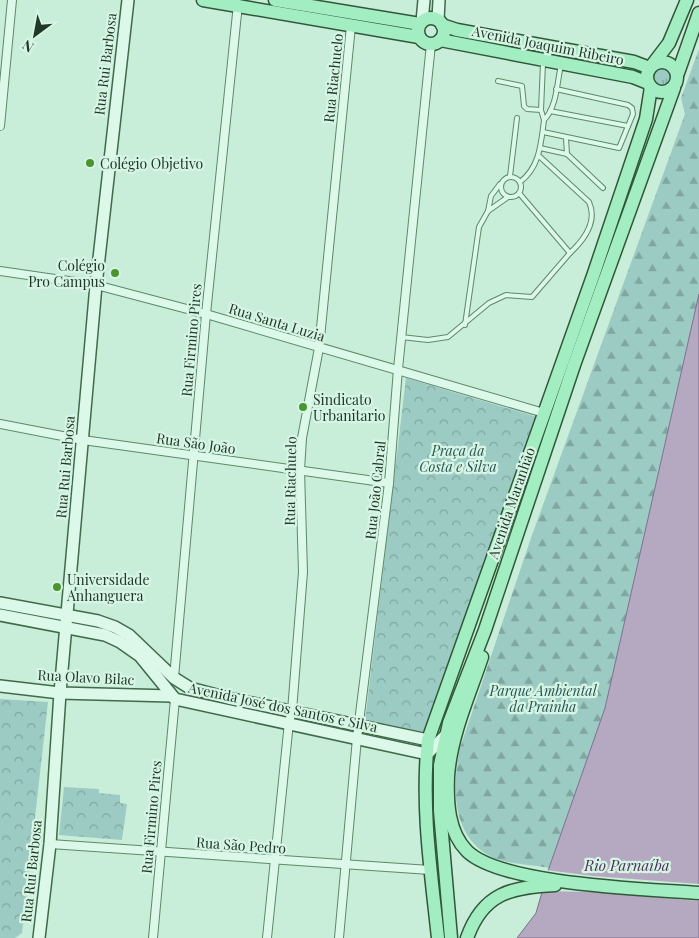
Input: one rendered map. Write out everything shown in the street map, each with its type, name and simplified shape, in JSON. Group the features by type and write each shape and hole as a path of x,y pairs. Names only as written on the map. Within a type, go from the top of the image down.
{"main road":[{"path":"203,0 238,4 350,26 420,27 429,18 440,22 444,33 436,42 420,27 275,0"},
{"path":"687,0 668,42 647,73 650,85 660,92 674,88 699,13"},
{"name":"Avenida Joaquim Ribeiro","path":"440,22 456,30 652,66"},
{"name":"Avenida Joaquim Ribeiro","path":"436,42 561,63 650,85"},
{"path":"652,66 668,62 678,73"},
{"name":"Avenida Maranhão","path":"438,938 430,870 424,788 432,750 544,413 646,119 650,85"},
{"name":"Avenida Maranhão","path":"432,750 445,736 467,671 485,630 574,364 674,88"},
{"path":"485,630 482,657 457,728 448,776 448,803 454,831 463,846 473,856 490,866 582,884 699,893"},
{"name":"Avenida Maranhão","path":"432,750 452,938"},
{"path":"467,938 484,907 503,893 525,887 582,884"}],"street":[{"path":"0,126 12,0"},
{"name":"Rua Rui Barbosa","path":"39,938 50,844 60,692 96,284 128,0"},
{"path":"420,27 424,0"},
{"path":"439,0 440,22"},
{"name":"Rua Firmino Pires","path":"174,678 206,314 238,4"},
{"name":"Rua Riachuelo","path":"267,938 291,717 303,572 300,470 304,420 319,348 350,26"},
{"name":"Rua João Cabral","path":"339,938 344,865 357,738 389,483 401,336 436,42"},
{"name":"Rua Santa Luzia","path":"0,272 96,284 398,369 544,413"},
{"name":"Rua São João","path":"0,424 83,440 389,483"},
{"name":"Avenida José dos Santos e Silva","path":"0,603 67,622 120,642 140,656 173,697 291,717 360,726 432,750"},
{"name":"Avenida José dos Santos e Silva","path":"0,615 67,622 98,621 129,635 174,678 190,688 357,738 432,750"},
{"name":"Rua Olavo Bilac","path":"0,686 60,692 173,697"},
{"name":"Rua Firmino Pires","path":"153,938 173,697"},
{"name":"Rua São Pedro","path":"50,844 430,870"}],"lane":[{"path":"543,60 541,110 544,120 539,156 530,172 520,182 519,193 570,252"},
{"path":"544,120 550,111 561,63"},
{"path":"498,81 522,86 524,106 527,109 541,110"},
{"path":"543,132 619,148 633,114 632,108 628,104 556,89"},
{"path":"550,111 628,126"},
{"path":"510,176 516,118"},
{"path":"566,138 567,154"},
{"path":"540,148 560,150 567,154 603,188"},
{"path":"401,336 428,340 448,337 465,325 488,303 506,296 532,297 588,232 592,208 589,202 539,156"},
{"path":"465,325 480,227 488,211 491,196 501,183 510,176"},
{"path":"510,176 520,182"},
{"path":"501,183 502,191 508,197"},
{"path":"488,211 498,202 519,193"}],"green space":[{"name":"Parque Ambiental da Prainha","path":"699,49 699,294 605,708 549,868 504,861 492,857 479,848 469,837 462,824 456,794 457,763 460,748 531,538 685,114 681,98"},
{"path":"663,66 671,69 674,77 671,85 663,88 655,85 652,77 655,69"},
{"name":"Praça da Costa e Silva","path":"406,378 537,417 427,735 365,721"},
{"path":"0,699 48,702 22,933 15,938 0,938"},
{"path":"64,787 99,789 99,793 120,795 120,803 127,804 122,840 59,835"}],"water":[{"name":"Rio Parnaíba","path":"699,294 699,938 517,938 536,913 549,868 605,708"}],"pier":[{"path":"546,870 593,876 699,884 699,901 592,892 540,891"}],"place":[{"name":"Colégio Objetivo","path":"90,163"},
{"name":"Colégio Pro Campus","path":"115,273"},
{"name":"Sindicato Urbanitario","path":"303,407"},
{"name":"Universidade Anhanguera","path":"57,587"}]}
